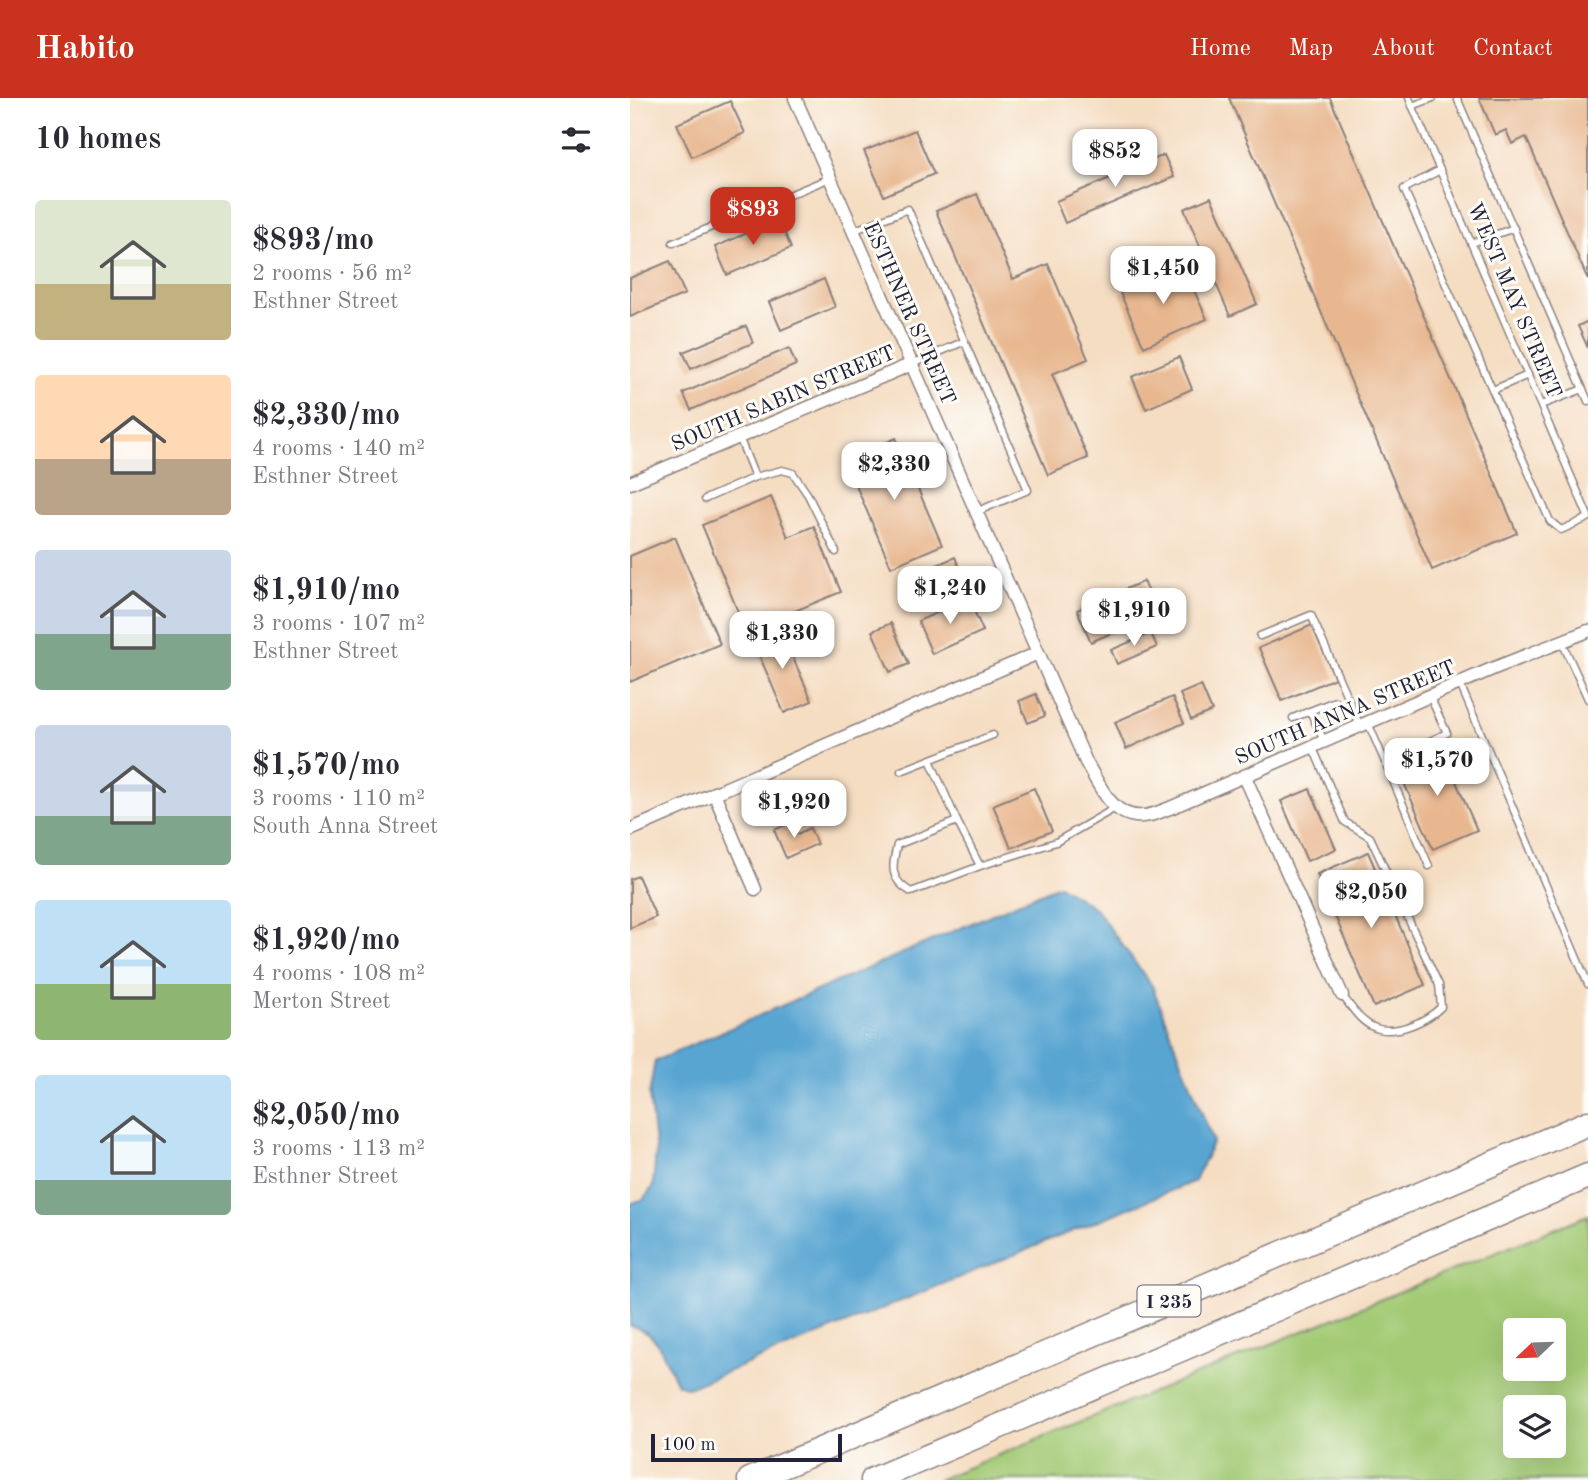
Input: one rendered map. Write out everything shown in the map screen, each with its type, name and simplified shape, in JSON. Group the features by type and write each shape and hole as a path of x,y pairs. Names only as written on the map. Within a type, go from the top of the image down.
{"highway":[{"name":"I 235","path":"750,1480 1588,1123"},
{"name":"I 235","path":"873,1480 1588,1176"}],"street":[{"name":"ESTHNER STREET","path":"795,98 1086,762 1104,794 1117,807"},
{"name":"SOUTH SABIN STREET","path":"630,483 912,364"},
{"name":"SOUTH ANNA STREET","path":"1117,807 1126,814 1143,816 1170,808 1588,631"},
{"path":"630,830 1038,653"},
{"path":"1245,777 1342,995"},
{"path":"714,793 755,889"}],"lane":[{"name":"WEST MAY STREET","path":"1409,98 1588,517"},
{"path":"1412,106 1433,98"},
{"path":"1457,98 1588,401"},
{"path":"1440,170 1404,189 1550,521 1561,530 1588,517"},
{"path":"673,243 830,178"},
{"path":"853,231 908,209 1028,490 976,512"},
{"path":"1472,243 1514,228"},
{"path":"912,364 965,341"},
{"path":"1493,390 1528,375"},
{"path":"1541,405 1583,389"},
{"path":"740,436 755,477"},
{"path":"705,499 755,477 782,470 793,473 836,552"},
{"path":"1260,636 1311,615 1364,725 1385,762 1429,866"},
{"path":"1562,642 1588,699"},
{"path":"1460,684 1588,984"},
{"path":"1385,762 1447,733 1430,697"},
{"path":"1293,719 1335,701"},
{"path":"1310,711 1345,821 1370,837 1439,985 1440,1007 1431,1017 1399,1028 1379,1029 1357,1016 1342,995"},
{"path":"901,771 993,735"},
{"path":"930,760 980,866"},
{"path":"957,821 897,845 892,867 900,886 911,892 1056,842 1117,807"}],"green space":[{"path":"1588,1215 1588,1480 937,1480"}],"water":[{"path":"1059,885 1095,908 1152,986 1213,1141 1195,1181 688,1388 677,1384 655,1341 649,1334 630,1326 630,1204 644,1199 653,1186 656,1152 649,1095 655,1061"}],"building":[{"path":"1229,98 1330,98 1517,533 1432,570"},
{"path":"1479,98 1588,98 1588,280 1526,137 1512,144 1506,130 1495,135"},
{"path":"730,101 745,133 692,157 677,124"},
{"path":"915,130 934,174 884,196 864,151"},
{"path":"1164,155 1174,177 1065,223 1056,201"},
{"path":"977,194 1013,279 1048,264 1088,359 1052,374 1088,458 1048,475 936,211"},
{"path":"1211,197 1257,304 1230,316 1184,209"},
{"path":"779,219 791,248 727,275 715,247"},
{"path":"670,261 685,294 630,317 630,278"},
{"path":"1183,266 1207,319 1144,347 1120,293"},
{"path":"824,279 835,307 781,330 769,302"},
{"path":"1588,321 1588,348 1578,326"},
{"path":"746,326 753,343 691,369 683,352"},
{"path":"789,348 796,365 691,410 683,393"},
{"path":"1179,357 1192,389 1146,409 1132,377"},
{"path":"896,438 942,545 891,567 845,460"},
{"path":"771,497 788,537 814,526 841,592 746,631 702,525"},
{"path":"675,537 720,644 630,682 630,556"},
{"path":"955,557 964,579 909,603 900,581"},
{"path":"1144,581 1158,613 1091,642 1077,610"},
{"path":"969,599 983,631 932,654 918,621"},
{"path":"891,623 909,664 890,672 872,631"},
{"path":"1312,625 1335,678 1282,701 1259,648"},
{"path":"780,628 812,701 784,713 753,641"},
{"path":"1151,633 1157,647 1117,664 1111,650"},
{"path":"1201,685 1212,711 1191,720 1180,694"},
{"path":"1036,694 1045,716 1028,723 1019,701"},
{"path":"1172,697 1184,723 1126,749 1115,722"},
{"path":"1441,747 1477,830 1433,849 1397,767"},
{"path":"1034,788 1052,831 1011,848 993,805"},
{"path":"1310,789 1336,849 1307,861 1281,801"},
{"path":"790,823 795,835 810,828 817,844 786,858 774,830"},
{"path":"1368,852 1425,985 1374,1007 1317,874"},
{"path":"638,876 656,917 630,928 630,879"}]}
